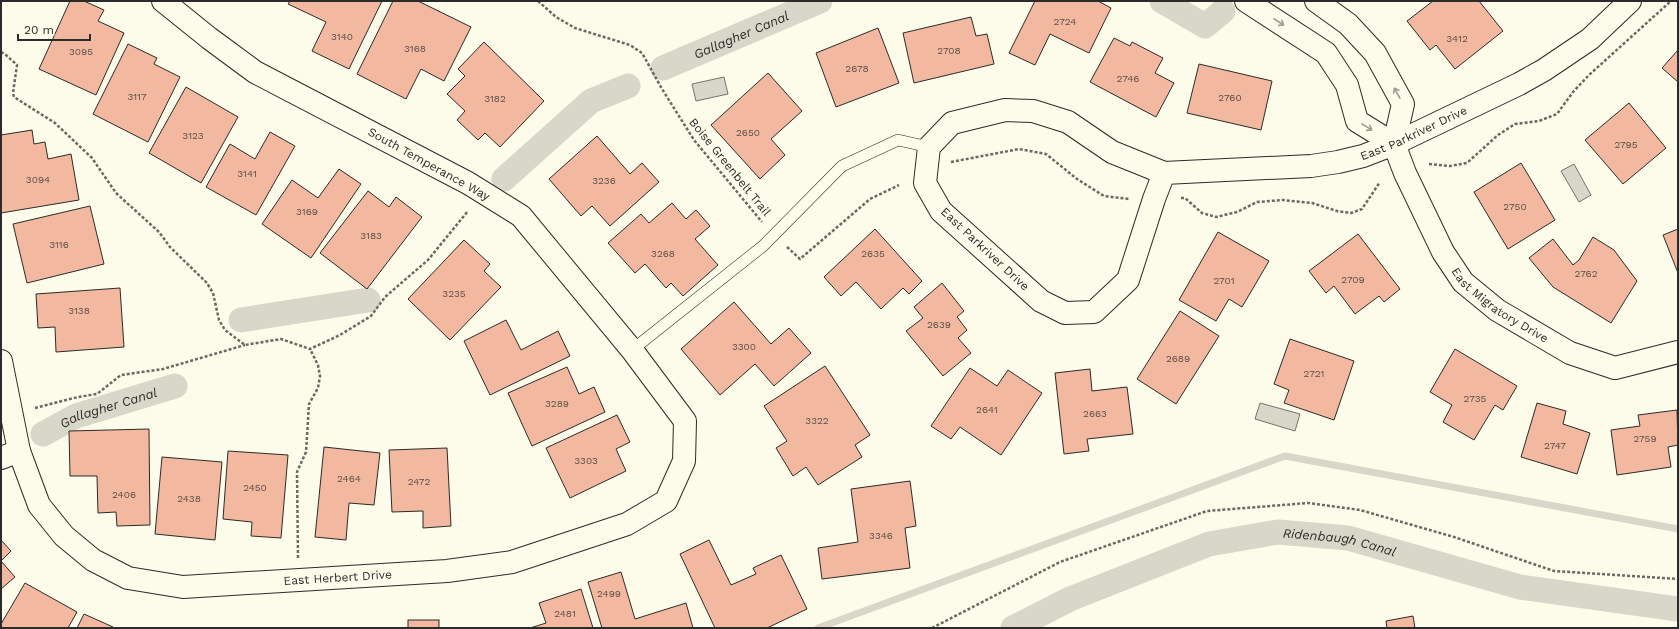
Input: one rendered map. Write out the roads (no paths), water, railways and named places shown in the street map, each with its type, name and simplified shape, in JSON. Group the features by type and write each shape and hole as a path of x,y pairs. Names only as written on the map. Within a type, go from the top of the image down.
{"street":[{"name":"South Temperance Way","path":"163,1 255,72 468,182 521,216 632,350 686,421 684,461"},
{"path":"1246,1 1326,53 1347,85 1357,122 1394,144 1403,104 1375,52 1348,24 1316,1"},
{"name":"East Parkriver Drive","path":"1164,173 1128,280 1094,312 1066,313 1041,301 941,211 925,183 929,147 952,123 1005,110 1033,110 1068,122 1112,152 1164,173 1311,166 1363,156 1394,144 1519,84 1544,70 1590,39 1630,1"},
{"name":"East Migratory Drive","path":"1394,144 1405,173 1443,252 1463,282 1497,310 1570,353 1614,368 1678,352"},
{"name":"East Herbert Drive","path":"1,361 10,454 39,505 64,536 92,560 128,578 183,587 446,571 512,562 627,524 666,501 684,461"}],"lane":[{"path":"632,350 764,246 842,166 898,140 929,147"}],"waterway":[{"name":"Gallagher Canal","path":"663,68 820,1"},
{"name":"Gallagher Canal","path":"1162,1 1205,26 1223,11"},
{"name":"Gallagher Canal","path":"504,179 591,101 628,86"},
{"name":"Gallagher Canal","path":"241,320 368,300"},
{"name":"Gallagher Canal","path":"43,434 76,416 175,386"},
{"path":"818,628 1285,456 1678,529"},
{"name":"Ridenbaugh Canal","path":"1013,628 1070,599 1209,544 1278,532 1348,538 1520,587 1678,609"}]}
